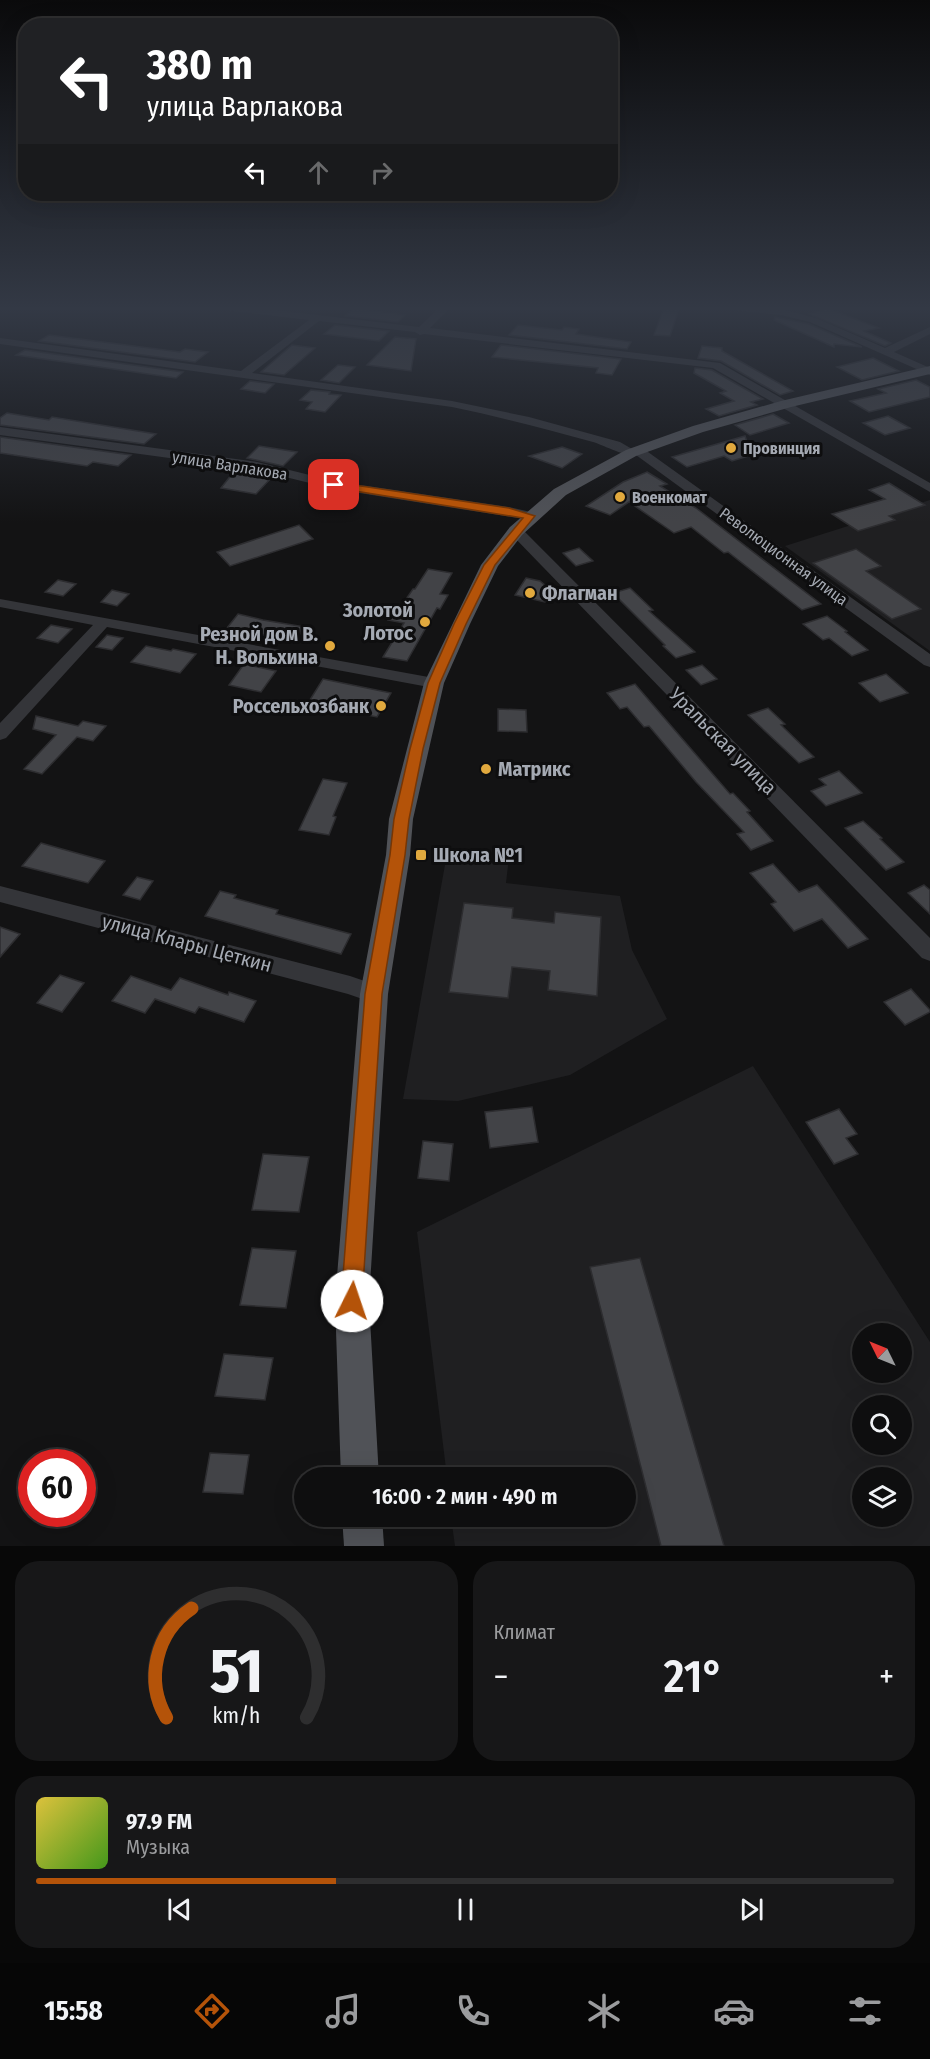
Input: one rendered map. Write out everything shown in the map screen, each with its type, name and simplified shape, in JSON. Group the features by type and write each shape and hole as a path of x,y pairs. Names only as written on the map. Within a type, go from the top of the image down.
{"main road":[{"path":"360,1467 352,1301 374,994 398,855 401,819 417,749 434,683 460,624 490,565 523,524 560,492 593,472 634,452 698,429 786,404 898,378"},
{"path":"363,1527 364,1546"}],"street":[{"name":"Революционная улица","path":"266,378 452,404 525,419 634,452 930,662"},
{"path":"740,378 930,488"},
{"name":"улица Варлакова","path":"0,431 257,466 334,485 509,511 523,524"},
{"name":"Уральская улица","path":"523,524 930,952"},
{"path":"0,603 434,683"},
{"path":"0,734 103,623"},
{"name":"улица Клары Цеткин","path":"0,894 374,994"}],"shaded area":[{"path":"930,500 930,651 785,546"},
{"path":"448,848 509,857 506,883 620,896 632,950 667,1019 570,1075 458,1101 403,1099"},
{"path":"753,1066 930,1342 930,1546 455,1546 452,1527 636,1527 636,1467 446,1467 417,1232"}],"building":[{"path":"323,378 344,378 339,383 321,380"},
{"path":"703,378 726,378 763,399 751,402 757,405 719,416 706,409 734,401 720,393 726,391"},
{"path":"751,378 770,378 793,391 780,395"},
{"path":"916,380 930,387 930,397 869,412 850,401 886,393 878,389"},
{"path":"250,381 274,384 265,393 241,389"},
{"path":"311,390 341,395 325,412 306,409 312,402 300,400"},
{"path":"7,413 49,420 52,417 156,434 144,444 0,425 0,418"},
{"path":"773,414 789,423 750,435 735,425"},
{"path":"888,416 910,428 885,435 863,423"},
{"path":"745,436 749,448 746,449 755,454 732,461 724,456 687,467 672,457"},
{"path":"0,437 131,455 118,466 93,462 87,466 0,453"},
{"path":"259,446 297,452 283,466 247,458"},
{"path":"562,447 582,454 562,468 529,456"},
{"path":"236,469 273,476 256,494 221,488"},
{"path":"647,472 667,484 660,486 696,508 821,604 802,610 728,552 724,553 691,527 674,533 629,502 610,515 586,506 623,482"},
{"path":"889,483 925,505 889,516 895,520 858,531 832,514 885,499 869,490"},
{"path":"299,525 313,539 230,566 217,552"},
{"path":"579,548 593,561 576,566 563,553"},
{"path":"856,549 881,566 866,571 921,609 892,619 813,563"},
{"path":"428,569 452,573 440,594 448,595 440,609 437,608 407,661 383,657 404,623 388,620 396,607 400,608 415,589"},
{"path":"526,578 540,581 554,593 549,603 515,595"},
{"path":"58,580 76,584 63,596 45,592"},
{"path":"630,588 653,610 649,611 695,652 676,658 663,646 665,645 613,593"},
{"path":"112,590 129,594 117,606 101,602"},
{"path":"238,614 305,627 295,641 227,628"},
{"path":"827,616 868,650 852,656 829,638 823,640 803,624"},
{"path":"51,625 72,629 58,643 37,638"},
{"path":"107,635 123,638 112,650 96,647"},
{"path":"146,646 196,654 180,673 131,662"},
{"path":"244,664 276,671 261,692 229,685"},
{"path":"702,665 717,679 701,685 686,670"},
{"path":"886,674 908,693 880,702 859,683"},
{"path":"323,679 391,693 377,717 308,703"},
{"path":"635,684 730,794 733,793 750,811 747,812 773,841 751,850 737,834 744,832 696,782 649,726 644,727 627,707 620,709 607,693"},
{"path":"768,708 785,724 781,725 814,757 799,763 748,715"},
{"path":"498,709 526,710 527,732 498,731"},
{"path":"36,716 78,726 83,721 106,726 93,741 77,737 42,774 24,769 56,735 33,729"},
{"path":"839,771 862,793 826,806 811,791 826,785 819,779"},
{"path":"323,779 347,783 333,816 336,817 329,835 299,830"},
{"path":"863,821 904,862 886,870 845,828"},
{"path":"41,843 105,861 88,883 22,866"},
{"path":"773,864 799,892 817,885 868,939 848,948 822,919 794,931 771,904 776,902 750,873"},
{"path":"137,877 153,881 140,900 123,895"},
{"path":"924,885 930,890 930,914 908,893"},
{"path":"220,891 236,895 234,898 278,910 276,914 351,934 341,954 205,916"},
{"path":"464,903 513,908 512,918 554,923 555,912 601,917 597,996 548,990 550,971 512,967 508,998 449,992"},
{"path":"0,927 20,934 0,957"},
{"path":"60,975 84,983 62,1012 37,1003"},
{"path":"131,976 171,990 180,978 228,995 229,992 256,1001 244,1022 199,1007 195,1013 155,999 145,1013 112,1001"},
{"path":"911,989 930,1012 905,1025 884,1002"},
{"path":"532,1107 538,1142 490,1148 485,1112"},
{"path":"839,1109 857,1134 846,1138 858,1154 834,1164 806,1122"},
{"path":"423,1141 453,1144 449,1181 418,1178"},
{"path":"263,1154 309,1157 299,1212 252,1210"},
{"path":"252,1248 296,1251 286,1308 240,1305"},
{"path":"640,1258 724,1546 661,1546 590,1267"},
{"path":"224,1354 273,1358 265,1400 215,1396"},
{"path":"210,1453 249,1455 243,1494 203,1492"}],"place":[{"name":"Провинция","path":"731,448"},
{"name":"Военкомат","path":"620,497"},
{"name":"Флагман","path":"530,593"},
{"name":"Золотой Лотос","path":"425,622"},
{"name":"Резной дом В. Н. Вольхина","path":"330,646"},
{"name":"Россельхозбанк","path":"381,706"},
{"name":"Матрикс","path":"486,769"},
{"name":"Школа №1","path":"421,855"}],"route":[{"path":"334,485 530,516 490,565 460,624 434,683 401,819 398,855 374,994 352,1301"}]}
